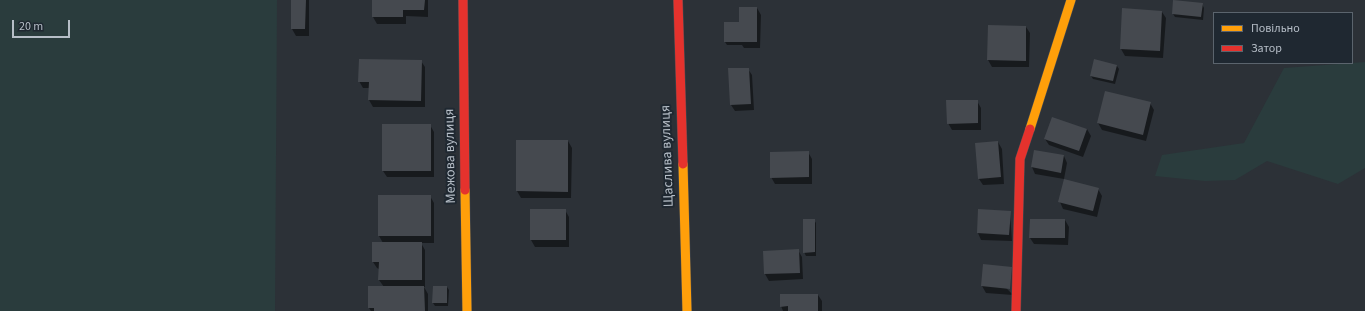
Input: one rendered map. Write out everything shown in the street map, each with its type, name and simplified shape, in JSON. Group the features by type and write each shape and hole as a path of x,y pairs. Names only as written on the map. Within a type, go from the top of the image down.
{"street":[{"name":"Межова вулиця","path":"463,0 467,311"},
{"name":"Щаслива вулиця","path":"678,0 687,311"},
{"path":"1016,311 1020,159 1071,0"}],"shaded area":[{"path":"0,0 277,0 275,311 0,311"},
{"path":"1365,62 1365,168 1338,184 1267,161 1235,180 1205,181 1155,176 1162,155 1244,143 1284,68"}],"building":[{"path":"291,0 306,0 305,29 291,29"},
{"path":"372,0 425,0 424,10 403,10 403,17 372,17"},
{"path":"1173,0 1203,3 1201,17 1172,14"},
{"path":"739,7 757,7 757,42 724,42 724,22 739,22"},
{"path":"1122,8 1162,11 1160,51 1120,49"},
{"path":"988,25 1026,26 1026,61 987,60"},
{"path":"359,59 422,60 421,101 368,100 369,82 358,82"},
{"path":"1094,59 1117,65 1113,81 1090,76"},
{"path":"728,68 749,68 751,104 730,105"},
{"path":"1105,91 1151,102 1143,135 1097,123"},
{"path":"946,100 978,100 978,123 947,124"},
{"path":"1052,117 1087,129 1079,151 1044,139"},
{"path":"382,124 431,124 431,171 382,171"},
{"path":"516,140 568,140 568,192 516,191"},
{"path":"998,141 1001,177 978,179 975,143"},
{"path":"1034,150 1064,155 1061,173 1031,167"},
{"path":"809,151 809,177 770,178 770,152"},
{"path":"1064,179 1099,188 1093,211 1058,202"},
{"path":"378,195 431,195 431,236 378,236"},
{"path":"530,209 566,209 566,240 530,240"},
{"path":"978,209 1011,211 1009,235 977,233"},
{"path":"803,219 815,219 815,252 803,253"},
{"path":"1030,219 1065,219 1065,238 1029,238"},
{"path":"372,242 422,242 422,280 378,280 379,262 372,262"},
{"path":"799,249 800,273 764,274 763,251"},
{"path":"983,264 1012,267 1010,289 981,286"},
{"path":"368,286 424,286 425,311 374,311 374,308 368,308"},
{"path":"433,286 447,286 447,303 432,303"},
{"path":"780,294 818,294 818,311 788,311 788,306 780,307"}],"traffic: slow":[{"path":"1030,129 1071,0"},
{"path":"683,164 687,311"},
{"path":"465,190 467,311"}],"traffic: jam":[{"path":"463,0 465,190"},
{"path":"678,0 683,164"},
{"path":"1016,311 1020,159 1030,129"}]}
